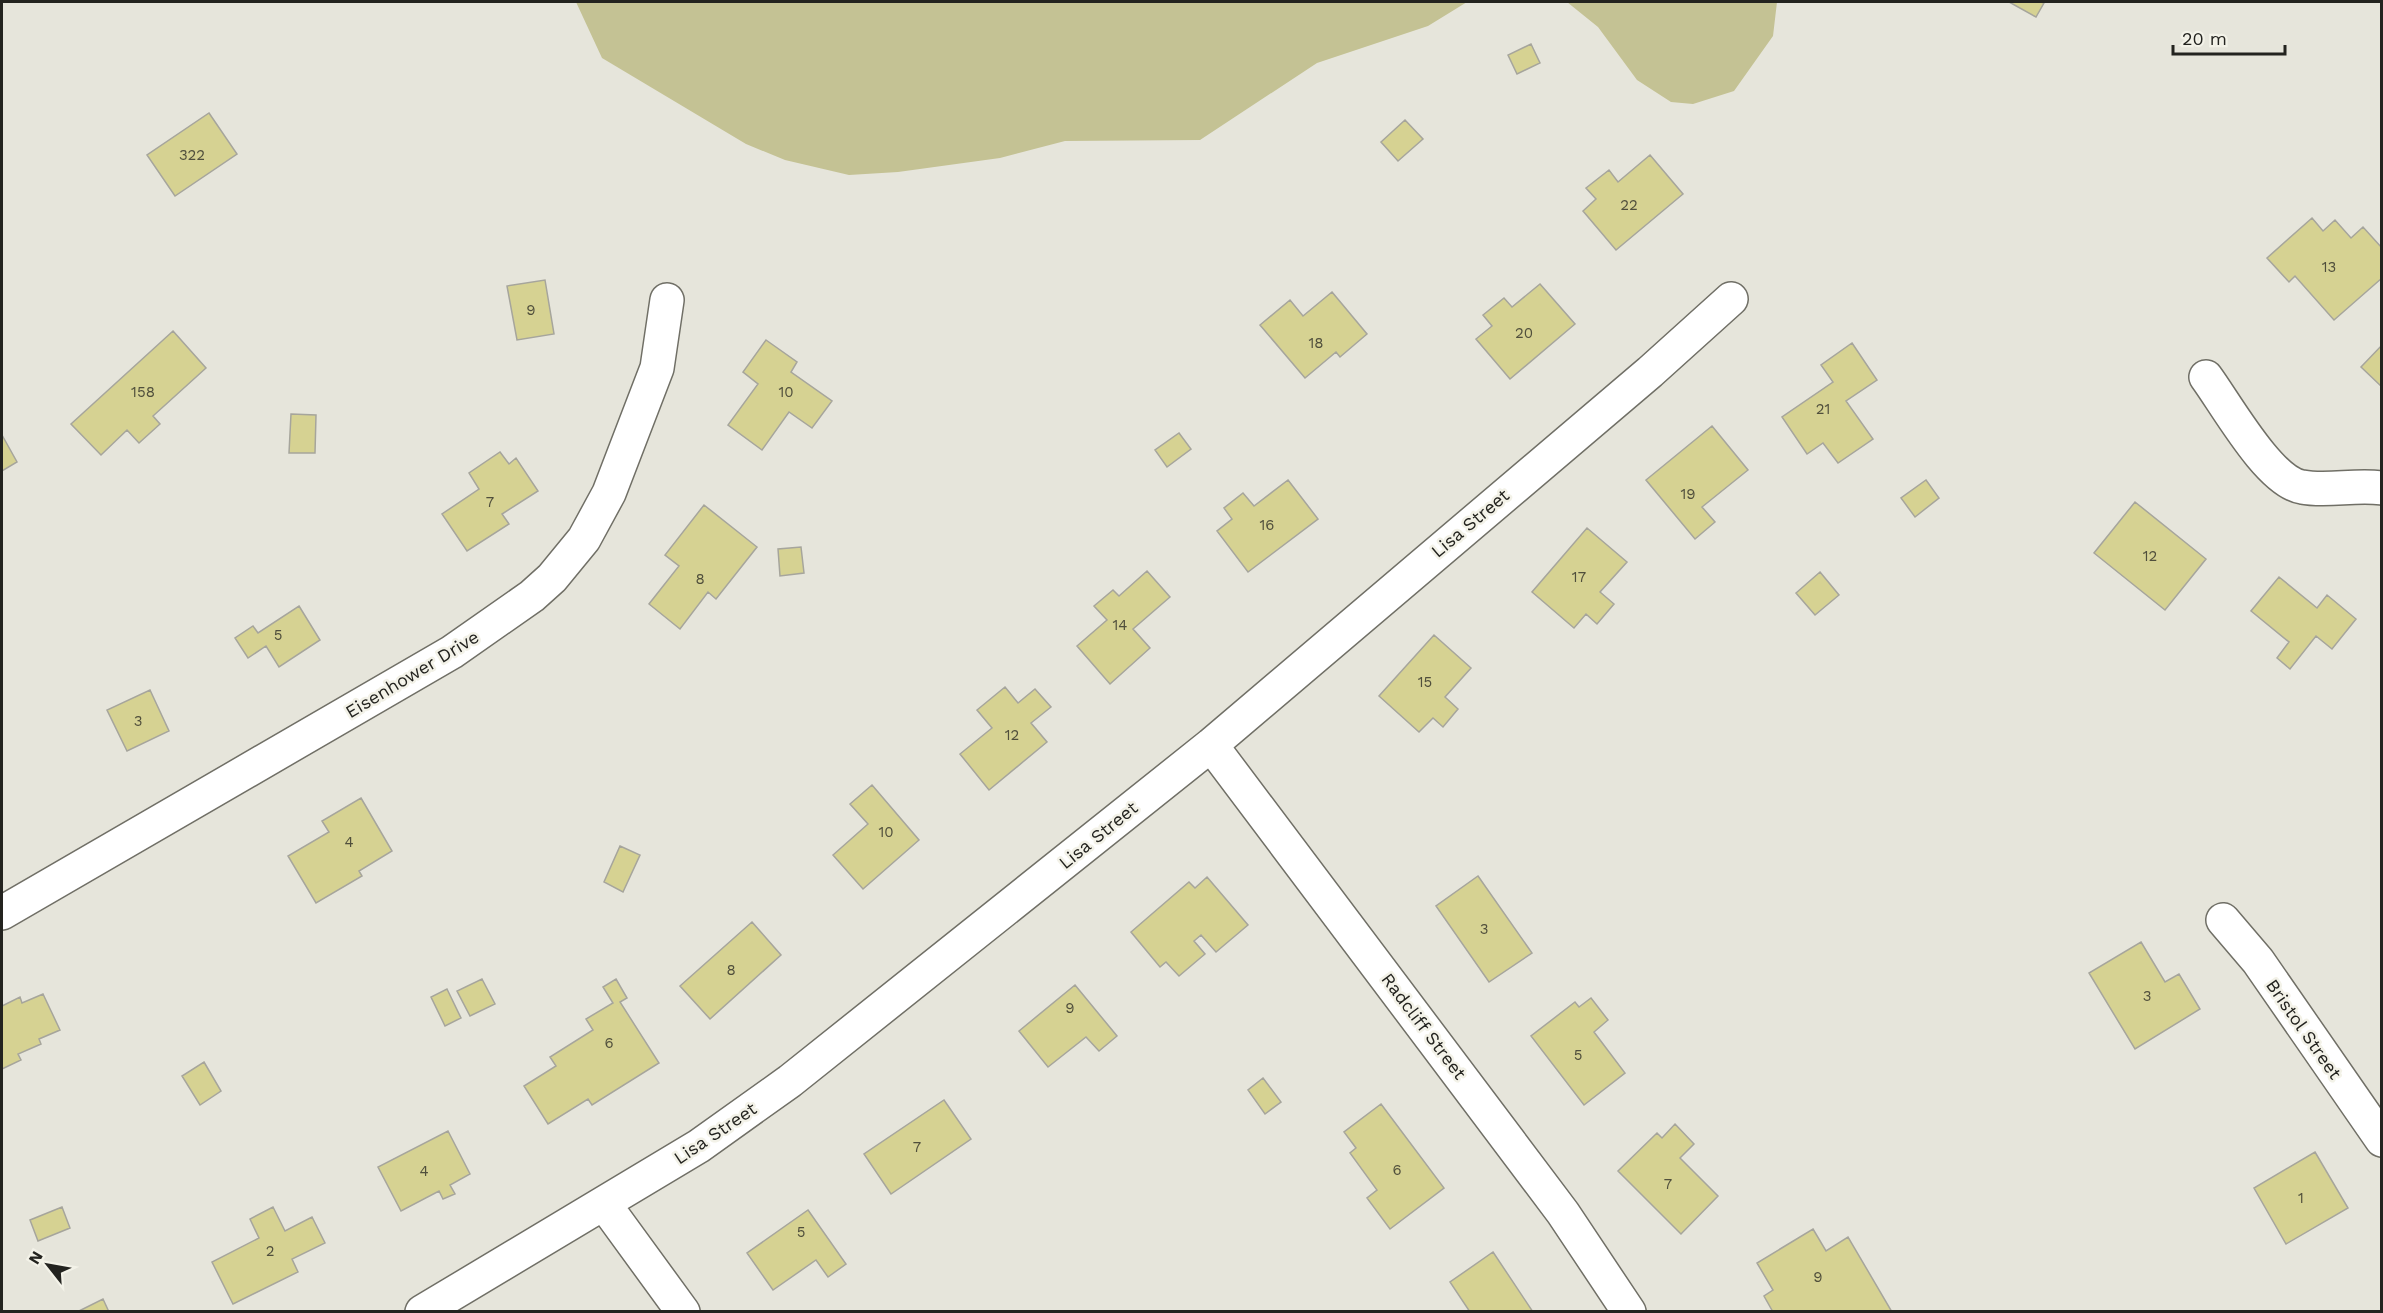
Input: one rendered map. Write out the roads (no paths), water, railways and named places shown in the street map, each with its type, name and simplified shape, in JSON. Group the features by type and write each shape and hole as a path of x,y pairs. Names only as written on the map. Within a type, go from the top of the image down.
{"street":[{"name":"Eisenhower Drive","path":"2,913 452,652 511,612 552,578 584,539 609,492 657,368 667,300"},
{"name":"Lisa Street","path":"422,1311 605,1205 699,1146 790,1081 1211,745 1650,372 1731,300"},
{"path":"2206,377 2267,462 2293,485 2306,488 2359,485 2382,488"},
{"name":"Radcliff Street","path":"1211,745 1563,1213 1629,1311"},
{"name":"Bristol Street","path":"2223,921 2258,961 2382,1140"},
{"path":"605,1205 682,1311"}]}
